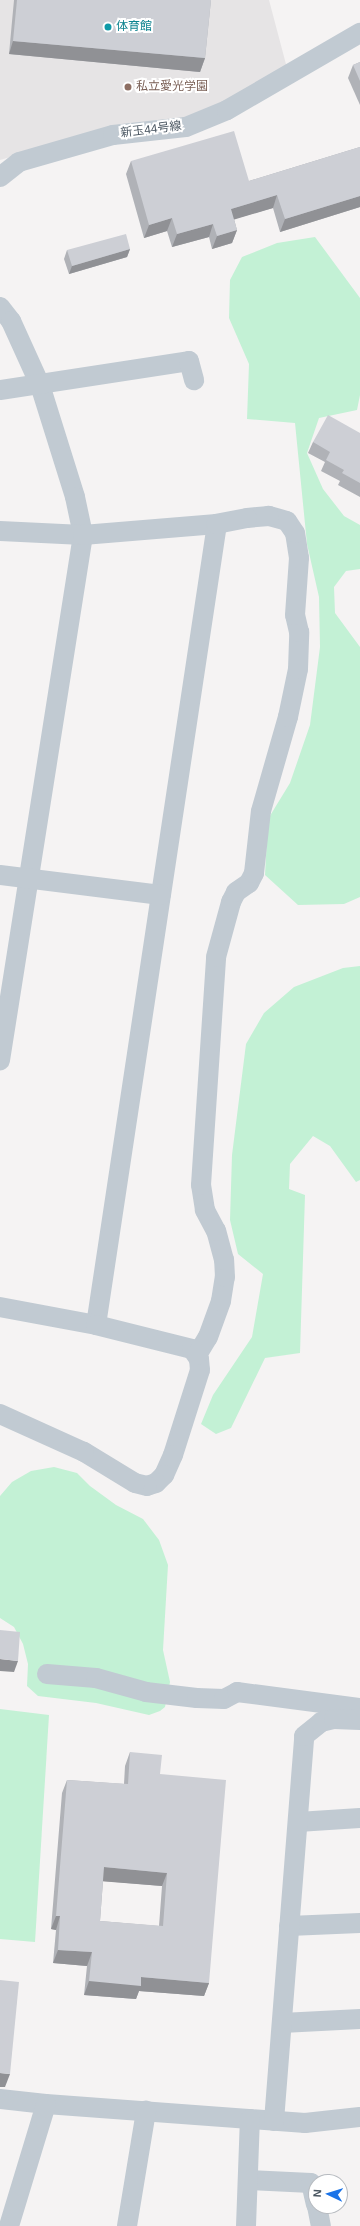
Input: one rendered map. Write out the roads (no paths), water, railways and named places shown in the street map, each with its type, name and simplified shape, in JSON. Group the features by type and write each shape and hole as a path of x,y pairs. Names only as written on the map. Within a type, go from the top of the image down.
{"street":[{"name":"新玉44号線","path":"0,177 19,162 113,135 186,127 227,110 360,33"},
{"path":"0,307 11,321 40,385 75,497 83,535 0,1060"},
{"path":"0,390 189,361 194,380"},
{"path":"0,530 83,535 217,524 247,518 270,516 287,521 295,533 299,558 295,615 299,632 298,669 288,717 261,811 254,873 249,883 236,892 231,902 216,957 201,1185 205,1210 216,1231 224,1260 225,1277 221,1301 208,1337 196,1355"},
{"path":"96,1324 217,524"},
{"path":"0,875 161,895"},
{"path":"0,1307 96,1324 192,1349 199,1358 200,1370 173,1455 164,1475 156,1483 147,1486 135,1483 84,1452 0,1414"},
{"path":"47,1674 96,1678 146,1692 197,1698 224,1699 238,1692 360,1708"},
{"path":"274,2121 304,1736 322,1722 334,1719 360,1720"},
{"path":"298,1822 360,1818"},
{"path":"289,1926 360,1923"},
{"path":"282,2023 360,2019"},
{"path":"0,2099 146,2112 305,2123 360,2117"},
{"path":"9,2226 46,2104"},
{"path":"127,2226 146,2112"},
{"path":"246,2226 250,2119"},
{"path":"248,2180 308,2183"},
{"path":"319,2214 322,2226"}],"place":[{"name":"体育館","path":"108,27"},
{"name":"私立愛光学園","path":"128,87"}]}
